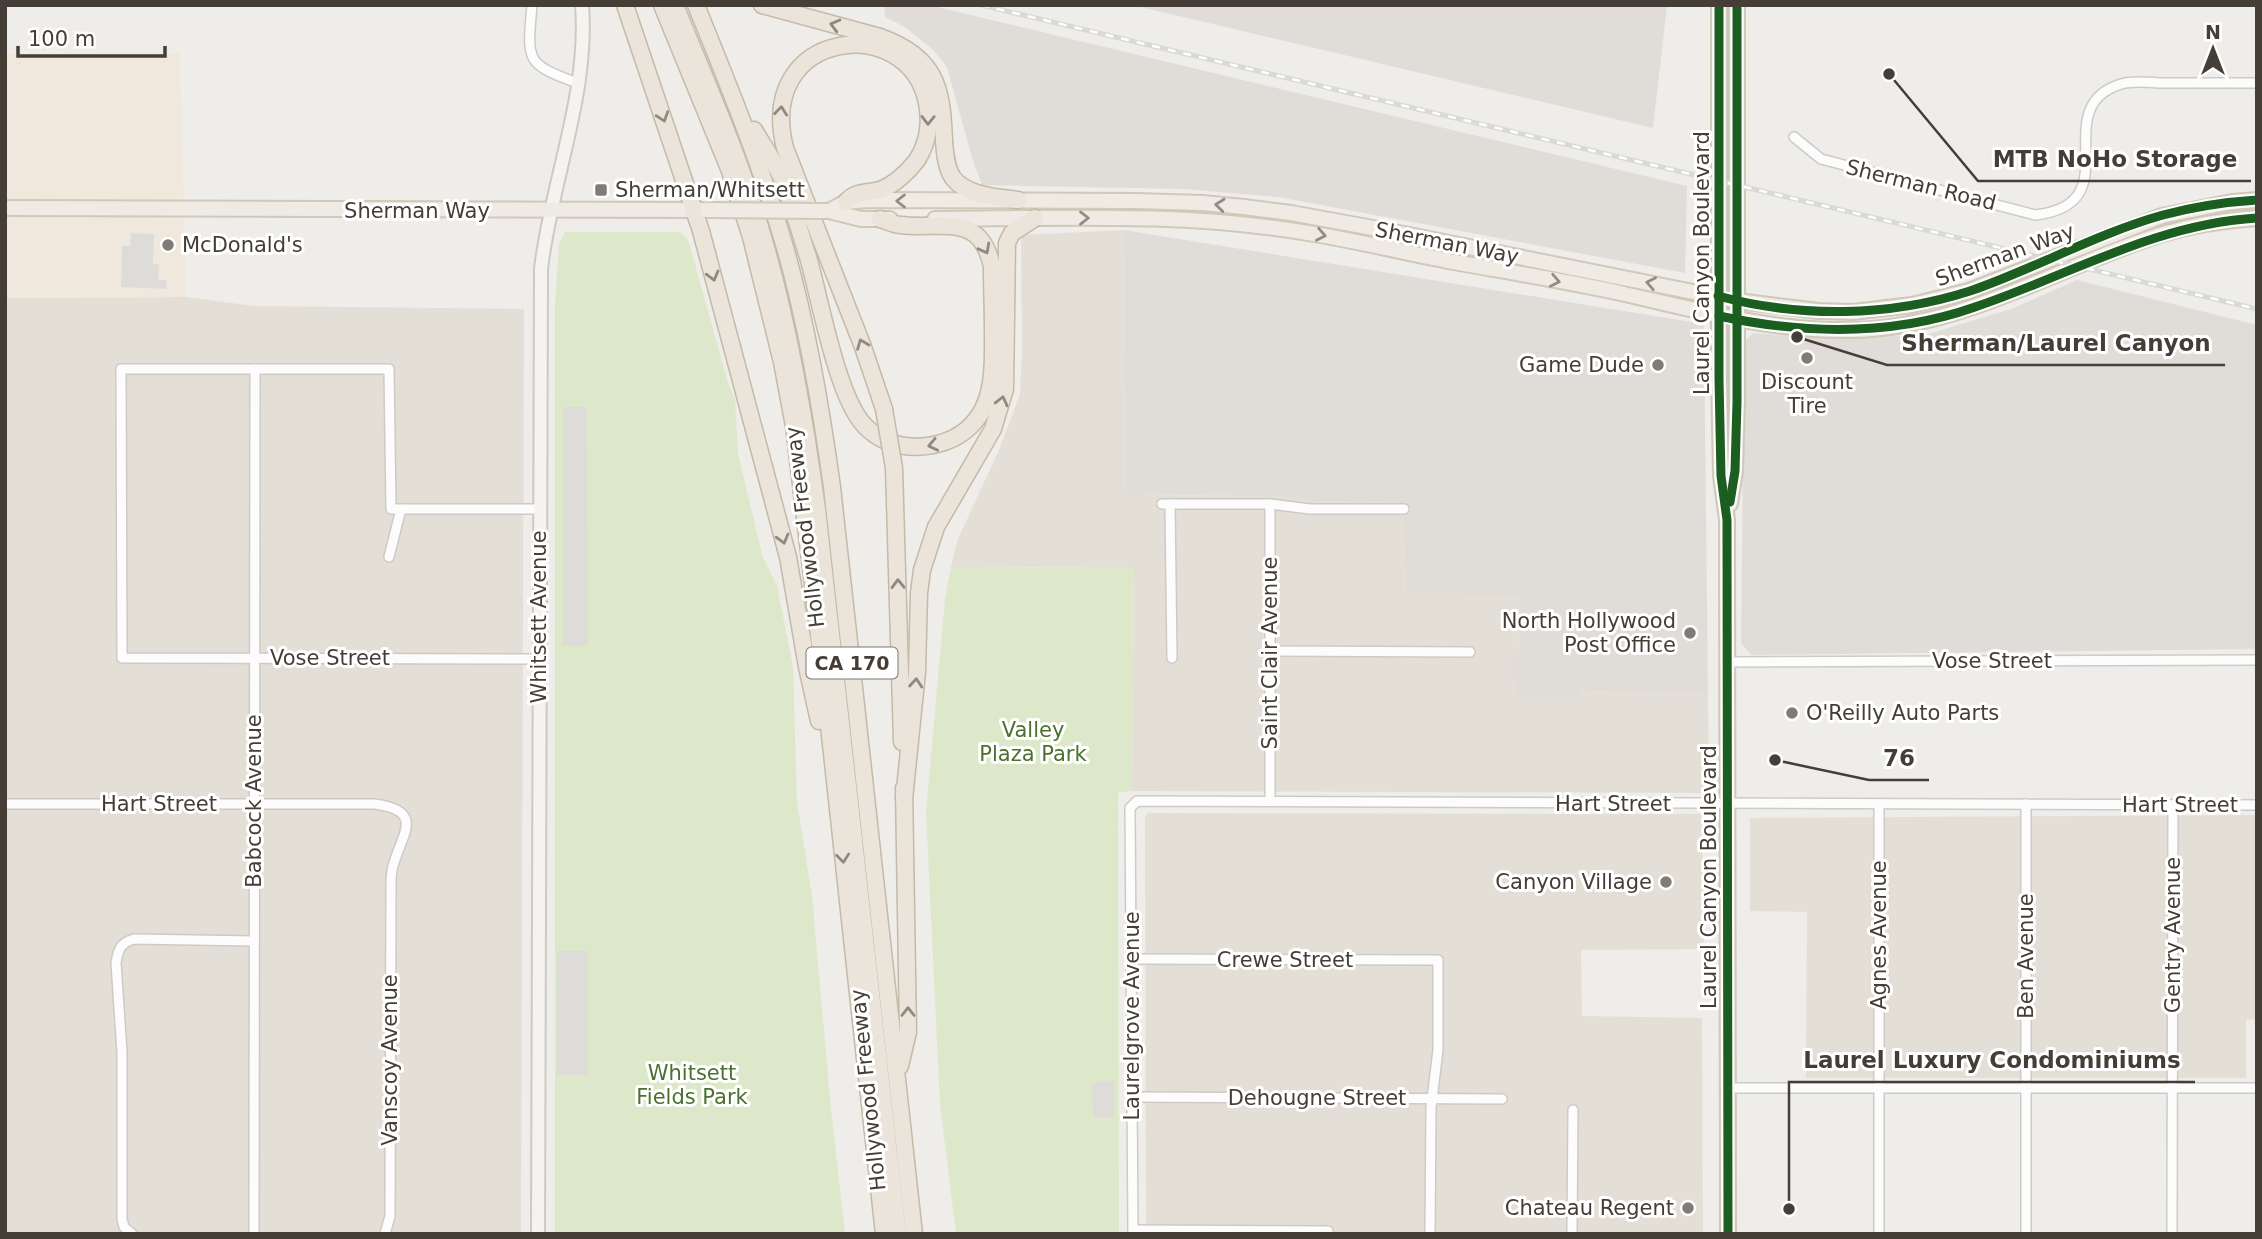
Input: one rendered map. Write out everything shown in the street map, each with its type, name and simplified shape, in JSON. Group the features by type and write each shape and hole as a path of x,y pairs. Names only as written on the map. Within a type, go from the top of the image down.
{"highway":[{"path":"625,5 701,210 788,558 807,667 835,790"},
{"name":"Hollywood Freeway","path":"662,5 730,171 751,236 782,362 794,426 884,1234"},
{"path":"675,5 731,144 765,242 787,327 805,419 898,1234"},
{"path":"684,5 751,170 780,267 804,367 824,499 904,1234"},
{"name":"Hollywood Freeway","path":"696,5 762,175 786,250 815,373 832,487 915,1234"},
{"path":"762,5 880,37 915,54 939,89 943,106 945,155 953,178 980,194 1018,201"},
{"path":"846,202 854,193 882,189 902,176 919,157 928,130 926,97 910,70 884,50 857,44 833,47 821,52 800,68 783,97 780,121 785,148 868,359 884,409 894,468 908,1032 897,1079"},
{"path":"728,86 780,176 808,258 851,405 865,426 877,436 907,446 933,446 965,431 975,421 989,398 993,372 990,254 976,234 966,228 950,225 899,225 880,219"},
{"path":"904,799 917,672 922,570 936,527 999,414 1007,364 1007,243 1012,233 1035,218"}],"main road":[{"name":"Whitsett Avenue","path":"538,1234 541,269 545,236 580,84 582,5"},
{"name":"Laurel Canyon Boulevard","path":"1719,5 1718,296 1721,476 1727,520 1728,1234"},
{"name":"Laurel Canyon Boulevard","path":"1727,520 1735,471 1738,320 1737,5"},
{"name":"Sherman Way","path":"830,211 846,202 1189,203 1252,208 1291,213 1738,301 1818,311 1853,312 1912,305 1969,291 2162,216 2232,202 2257,200"},
{"path":"1186,219 1189,203"},
{"name":"Sherman Way","path":"5,208 830,211 861,219 1186,219 1286,229 1619,293 1738,320 1854,330 1914,323 1973,308 2165,233 2257,218"},
{"path":"1248,225 1252,208"},
{"path":"1286,229 1291,213"},
{"path":"1511,273 1515,256"}],"street":[{"path":"532,5 529,41 532,59 545,72 580,84"},
{"name":"Sherman Road","path":"1794,137 1821,159 2035,215 2060,209 2081,193 2086,176 2087,119 2091,105 2101,95 2123,84 2257,83"},
{"name":"Vose Street","path":"255,369 121,369 122,658 539,659"},
{"path":"255,369 390,369 396,509 390,557"},
{"name":"Babcock Avenue","path":"254,1234 255,369"},
{"path":"1172,658 1166,504 1404,509"},
{"name":"Saint Clair Avenue","path":"1270,505 1270,801"},
{"path":"396,509 539,509"},
{"path":"1271,651 1470,652"},
{"name":"Vose Street","path":"1727,662 2257,660"},
{"name":"Hart Street","path":"1137,801 2257,805"},
{"name":"Laurelgrove Avenue","path":"1133,1232 1130,808 1137,801"},
{"name":"Hart Street","path":"5,804 376,804 399,811 407,825 404,841 394,860 391,886"},
{"name":"Agnes Avenue","path":"1879,804 1879,1234"},
{"name":"Ben Avenue","path":"2026,804 2026,1234"},
{"name":"Gentry Avenue","path":"2172,1234 2173,805"},
{"name":"Vanscoy Avenue","path":"385,1234 390,1216 391,886"},
{"path":"130,1232 122,1219 122,1052 116,963 118,950 134,939 254,942"},
{"name":"Crewe Street","path":"1132,960 1438,960 1438,1050 1432,1099"},
{"path":"1727,1088 2257,1088"},
{"name":"Dehougne Street","path":"1132,1097 1502,1099"},
{"path":"1430,1234 1432,1099"},
{"path":"1572,1234 1573,1110"},
{"path":"1133,1232 1328,1231"}],"shaded area":[{"path":"884,5 929,5 1687,186 1685,273 1278,197 1182,189 982,185 947,67 933,50 905,27 885,17"},
{"path":"1132,5 1667,5 1653,128"},
{"path":"180,53 186,297 5,298 5,54"},
{"path":"1124,230 1126,495 1277,496 1313,501 1403,503 1406,593 1518,594 1520,654 1513,655 1579,697 1579,691 1708,694 1709,787 1703,793 1132,791 1134,568 951,567 958,539 999,450 1020,394 1021,235"},
{"path":"1124,230 1704,324 1708,694 1580,691 1579,697 1514,697 1513,655 1520,654 1518,595 1406,593 1403,503 1313,501 1277,496 1126,495"},
{"path":"131,233 154,234 153,264 159,264 158,280 167,280 166,289 121,287 122,246 130,246"},
{"path":"2077,280 2257,325 2257,649 1751,655 1741,643 1744,342 1753,333 1818,338 1925,335 2011,309"},
{"path":"186,297 254,306 524,309 521,1234 5,1234 5,298"},
{"path":"563,407 587,407 588,646 563,646"},
{"path":"1148,813 1702,814 1704,949 1581,950 1582,1016 1702,1018 1703,1234 1146,1234 1145,816"},
{"path":"2257,815 2257,1019 2246,1020 2246,1078 1806,1078 1807,912 1750,911 1750,818"},
{"path":"557,951 588,951 588,1075 557,1075"},
{"path":"1092,1082 1114,1082 1114,1117 1093,1117"}],"green space":[{"name":"Whitsett Fields Park","path":"565,232 680,232 686,237 735,399 738,454 763,558 777,585 793,667 797,802 812,896 845,1234 555,1234 555,303 559,244"},
{"name":"Valley Plaza Park","path":"951,567 1134,568 1132,791 1118,793 1119,1234 956,1234 940,1104 926,812 945,599"}],"railway":[{"path":"981,5 2257,309"}],"cycle path":[{"path":"1719,5 1719,379 1721,476 1727,520 1728,1234"},
{"path":"1730,502 1735,471 1737,402 1737,5"},
{"path":"1718,296 1812,311 1844,312 1908,306 1970,291 2114,231 2163,215 2209,205 2257,200"},
{"path":"1719,316 1815,329 1912,323 1975,307 2148,240 2219,222 2257,218"}],"place":[{"name":"MTB NoHo Storage","path":"1889,74"},
{"name":"Sherman/Whitsett","path":"601,190"},
{"name":"McDonald's","path":"168,245"},
{"name":"Sherman/Laurel Canyon","path":"1797,337"},
{"name":"Discount Tire","path":"1807,358"},
{"name":"Game Dude","path":"1658,365"},
{"name":"North Hollywood Post Office","path":"1690,633"},
{"name":"O'Reilly Auto Parts","path":"1792,713"},
{"name":"76","path":"1775,760"},
{"name":"Canyon Village","path":"1666,882"},
{"name":"Chateau Regent","path":"1688,1208"},
{"name":"Laurel Luxury Condominiums","path":"1789,1209"}]}
